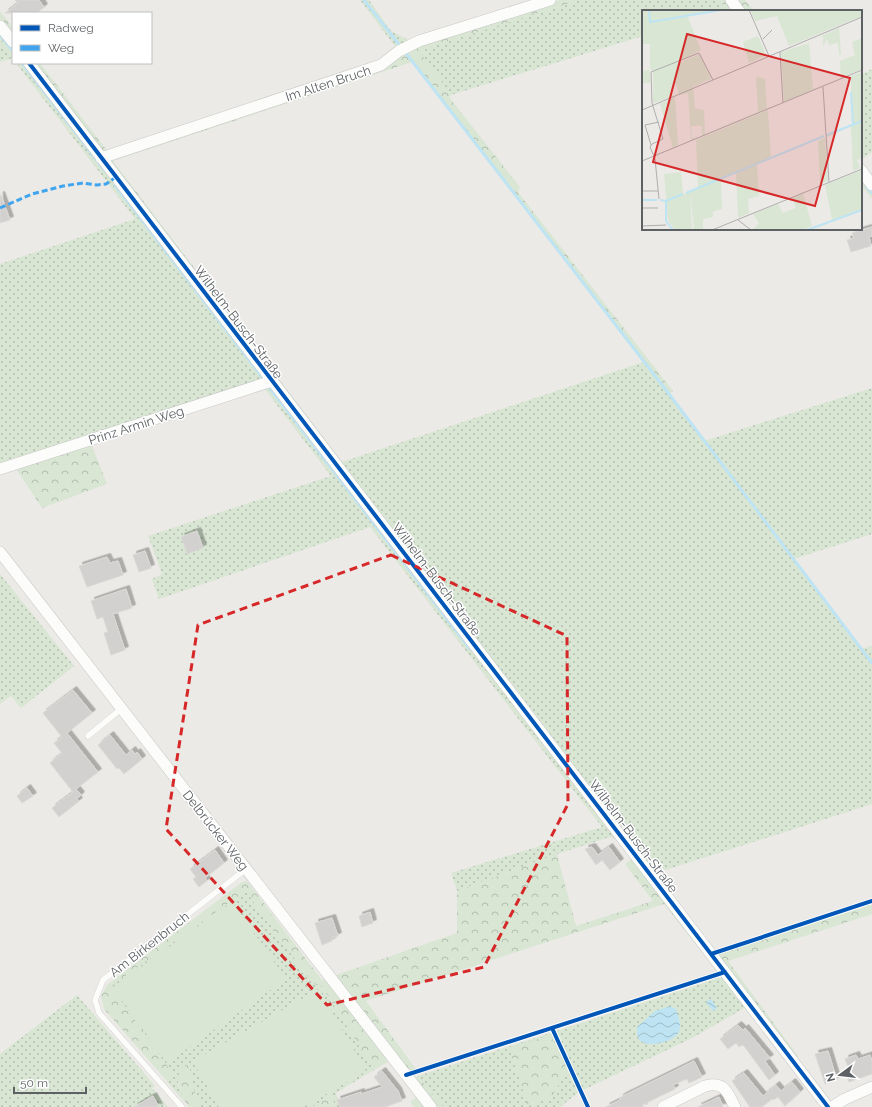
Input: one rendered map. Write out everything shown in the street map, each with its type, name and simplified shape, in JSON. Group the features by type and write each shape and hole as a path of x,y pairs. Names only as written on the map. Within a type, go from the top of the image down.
{"street":[{"name":"Im Alten Bruch","path":"101,158 381,66 402,49 419,40 550,0"},
{"path":"731,0 738,10"},
{"path":"0,26 12,41"},
{"name":"Wilhelm-Busch-Straße","path":"30,64 828,1107"},
{"path":"862,171 872,185"},
{"name":"Prinz Armin Weg","path":"0,469 272,380"},
{"name":"Delbrücker Weg","path":"0,552 431,1107"},
{"path":"663,1107 705,1086 719,1085 728,1092 734,1107"},
{"path":"832,1107 872,1087"}],"lane":[{"path":"88,736 121,709"},
{"name":"Am Birkenbruch","path":"182,1107 99,1013 95,1000 103,980 246,869"}],"highlighted area":[{"path":"391,555 567,636 568,804 484,967 327,1005 166,829 198,625"}],"green space":[{"path":"360,0 369,0 391,31 411,41 397,49"},
{"path":"560,0 580,0 426,48 422,55 451,95 449,97 520,187 518,192 673,391 669,394 412,62 113,161 381,513 378,515 107,162 109,158 382,67 419,43"},
{"path":"580,0 719,0 727,10 642,10 642,36 451,95 422,55 426,48"},
{"path":"719,0 745,0 753,10 727,10"},
{"path":"0,11 12,27 12,57 0,41"},
{"path":"0,41 12,58 0,62"},
{"path":"17,64 27,64 267,378 0,464 0,264 135,219"},
{"path":"32,64 41,64 109,153 102,153"},
{"path":"872,69 872,152 862,159 862,74"},
{"path":"862,176 872,189 872,199 862,186"},
{"path":"644,362 704,441 872,388 872,534 793,559 861,649 872,646 872,804 656,873 342,462"},
{"path":"273,386 620,839 610,837 557,854 457,891 451,873 602,827 370,527 159,599 152,579 162,574 148,536 331,476 264,388"},
{"path":"91,443 107,484 42,508 15,467"},
{"path":"0,574 74,666 21,708 11,696 0,704"},
{"path":"557,854 576,926 653,901 625,864 635,857 706,950 701,951 664,904 366,1001 416,1069 409,1071 398,1056 374,1070 322,986 313,984 246,891 111,986 172,1073 171,1081 166,1080 104,1009 101,996 107,985 242,882 247,881 322,980 457,933 457,891"},
{"path":"246,891 313,984 322,986 374,1070 336,1093 340,1107 335,1107 332,1096 312,1107 303,1107 366,1071 193,1061 219,1107 201,1107 193,1087 189,1065 178,1082 184,1102 166,1080 171,1081 111,986"},
{"path":"232,902 286,979 167,1063 113,987"},
{"path":"872,903 872,914 728,961 798,1056 795,1057 718,956 719,953"},
{"path":"719,978 727,979 748,1006 692,1038 579,1092 560,1107 443,1107 418,1076"},
{"path":"319,989 366,1071 303,1107 219,1107 193,1061"},
{"path":"77,995 155,1086 152,1088 168,1107 156,1107 153,1097 134,1107 0,1107 0,1054"},
{"path":"550,1035 569,1068 551,1098 528,1106 509,1048"},
{"path":"189,1065 193,1087 201,1107 189,1107 180,1090 179,1069"},
{"path":"418,1076 443,1107 414,1107 410,1102 424,1091 415,1079"},
{"path":"332,1096 335,1107 312,1107"}],"water":[{"path":"711,999 717,1008 713,1011 706,1002"},
{"path":"670,1006 676,1009 679,1020 680,1029 677,1035 670,1040 657,1044 648,1044 640,1041 637,1035 637,1027 655,1011"}],"building":[{"path":"15,0 39,0 44,7 38,12 5,13 18,3"},
{"path":"0,195 10,220 0,223"},
{"path":"872,227 872,236 869,237 871,246 851,252 847,240 854,238 852,233"},
{"path":"197,531 203,548 187,554 181,537"},
{"path":"145,551 151,568 139,572 133,555"},
{"path":"107,557 110,563 118,561 123,575 87,587 79,566"},
{"path":"126,589 132,608 113,614 125,650 111,655 104,633 108,632 103,617 97,619 91,601"},
{"path":"73,690 92,713 67,733 98,772 76,789 81,795 77,799 79,801 59,817 52,808 73,792 50,763 62,753 54,743 62,737 43,713"},
{"path":"110,735 126,755 132,750 135,754 137,752 142,759 124,774 119,768 117,769 98,745"},
{"path":"27,788 33,796 22,803 17,796"},
{"path":"592,847 598,855 609,847 620,862 610,870 602,860 596,865 585,849"},
{"path":"215,850 224,863 205,878 207,881 199,887 193,879 196,877 190,869"},
{"path":"370,912 373,923 362,927 359,916"},
{"path":"332,918 338,936 332,938 332,941 322,945 315,923"},
{"path":"738,1025 743,1030 745,1028 770,1058 765,1061 775,1075 769,1080 744,1046 742,1045 739,1047 736,1043 728,1049 720,1039"},
{"path":"828,1051 837,1080 825,1084 815,1054"},
{"path":"856,1055 858,1059 870,1055 872,1061 872,1074 849,1082 846,1074 850,1072 845,1059"},
{"path":"694,1061 702,1077 689,1083 687,1079 673,1085 675,1089 642,1105 644,1107 606,1107 620,1100 623,1096"},
{"path":"382,1071 398,1091 402,1101 385,1107 340,1107 337,1100 382,1087 374,1077"},
{"path":"744,1073 763,1096 776,1085 781,1091 792,1082 800,1092 785,1106 778,1097 773,1100 772,1099 762,1107 750,1107 732,1081"},
{"path":"153,1096 159,1107 134,1107"},
{"path":"719,1097 723,1107 698,1107"}],"waterway":[{"path":"364,0 401,47"},
{"path":"0,35 12,50"},
{"path":"405,52 669,394 872,663"},
{"path":"23,64 105,171"},
{"path":"115,185 262,377"},
{"path":"867,187 872,193"},
{"path":"269,387 470,649"}],"marked path":[{"path":"0,208 32,194 63,186 83,183 97,185 106,184 116,177"}],"cycle path":[{"path":"30,64 828,1107"},
{"path":"711,954 872,901"},
{"path":"406,1075 725,972"},
{"path":"552,1028 588,1107"}]}
